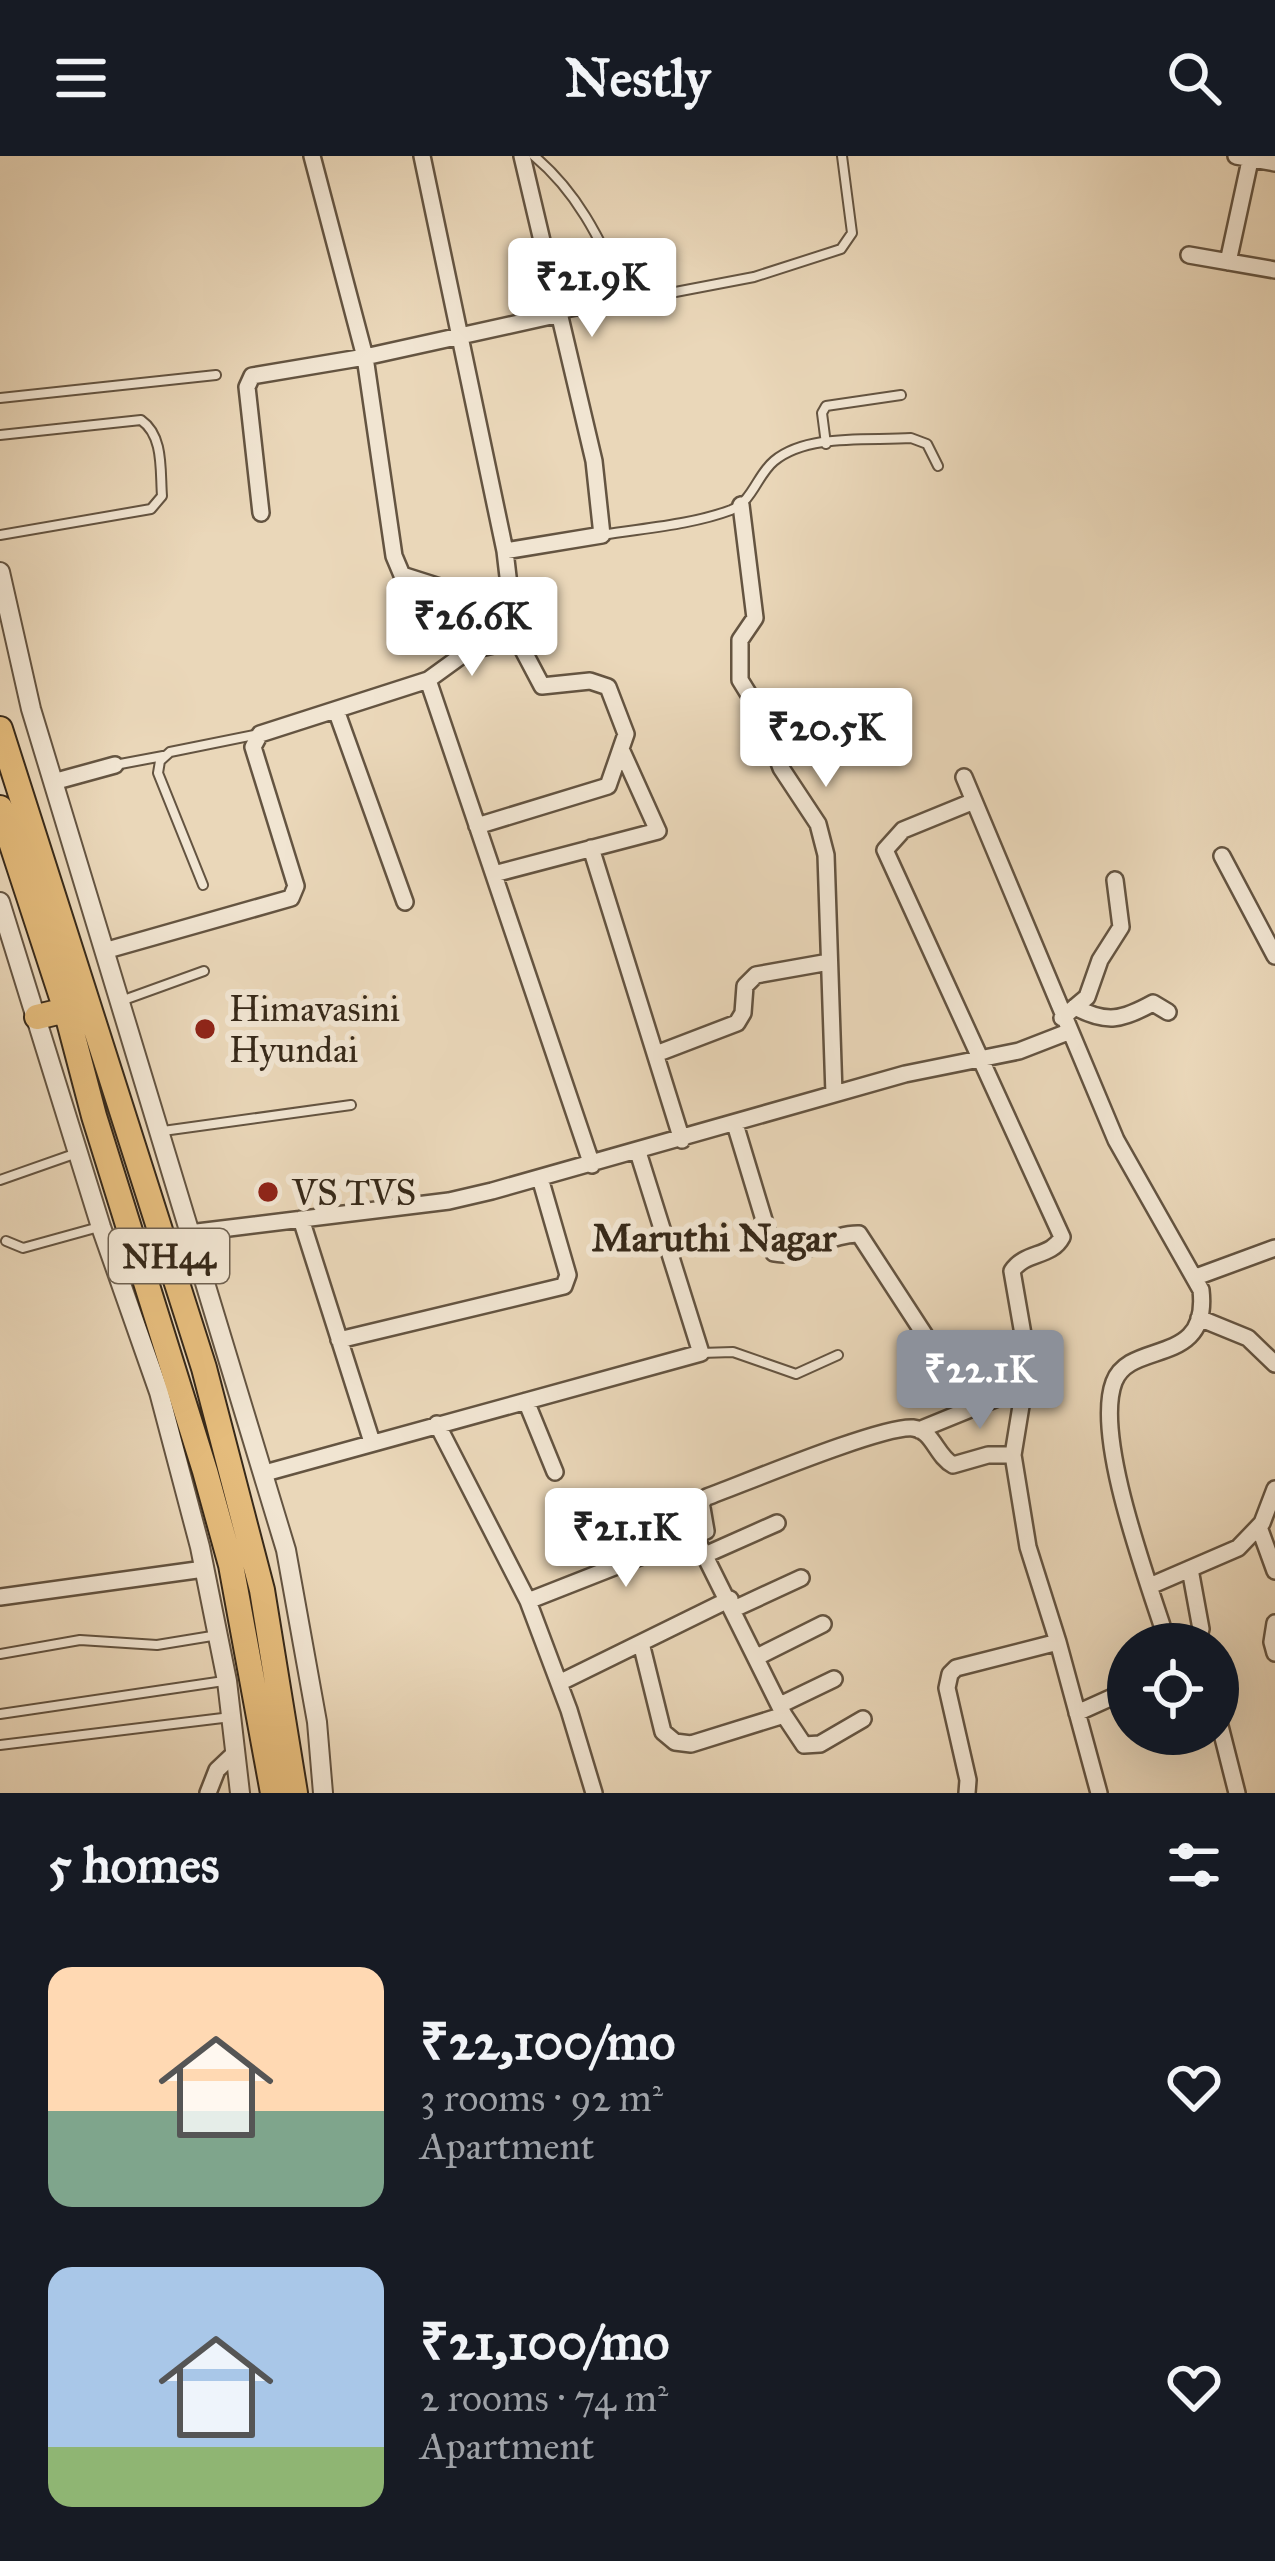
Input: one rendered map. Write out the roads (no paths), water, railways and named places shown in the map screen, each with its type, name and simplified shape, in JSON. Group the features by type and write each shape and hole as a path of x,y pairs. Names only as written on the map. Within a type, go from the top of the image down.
{"highway":[{"name":"NH44","path":"0,730 204,1368 262,1590 295,1793"},
{"name":"NH44","path":"0,808 66,1010 231,1565 273,1793"},
{"path":"37,1017 66,1010"}],"street":[{"path":"312,156 365,357 394,556 402,575 446,589 468,651"},
{"path":"422,156 505,551 514,633 542,686 590,680 608,687 626,734 608,786 477,826"},
{"path":"505,551 602,535 594,461 522,156"},
{"path":"1228,262 1246,157 1275,163"},
{"path":"1189,255 1275,269"},
{"path":"261,513 248,380 257,373 365,357 560,314"},
{"path":"741,505 755,618 740,640 740,680 760,714 781,768 823,836 834,1094"},
{"path":"0,572 31,709 265,1473 303,1630 323,1793"},
{"path":"104,951 291,898 296,886 253,747 260,734 428,680 468,651 496,646 514,633"},
{"path":"428,680 592,1165"},
{"path":"336,710 405,902"},
{"path":"494,874 658,831 621,749"},
{"path":"53,782 115,765"},
{"path":"964,777 1135,1178 1196,1277 1202,1304 1186,1340 1123,1369 1113,1385 1112,1441 1129,1519 1161,1623"},
{"path":"974,801 903,830 885,850 1062,1238 1056,1247 1021,1259 1012,1271 1028,1363 1013,1455 1028,1546 1099,1793"},
{"path":"591,848 682,1140"},
{"path":"1222,856 1275,956"},
{"path":"189,1233 449,1201 682,1140 905,1074 981,1061 1068,1019 1088,997 1100,960 1121,927 1115,880"},
{"path":"0,902 3,925 159,1392 218,1635 240,1793"},
{"path":"656,1054 737,1023 743,1013 745,986 756,975 830,962"},
{"path":"1068,1019 1122,1020 1153,1003 1168,1012"},
{"path":"735,1124 774,1253 786,1255 844,1234 860,1234 930,1343"},
{"path":"265,1473 701,1353 638,1152"},
{"path":"339,1340 564,1286 568,1276 540,1178"},
{"path":"301,1219 372,1442"},
{"path":"1196,1277 1275,1248"},
{"path":"1199,1318 1248,1338 1275,1364"},
{"path":"919,1430 1022,1388"},
{"path":"526,1401 555,1472"},
{"path":"437,1424 528,1601 594,1793"},
{"path":"528,1601 706,1531 701,1502 707,1497 860,1442 910,1428 929,1437 939,1455 953,1465 988,1455 1013,1455"},
{"path":"1150,1586 1238,1549 1259,1527 1275,1489"},
{"path":"705,1555 777,1522"},
{"path":"1259,1527 1275,1571"},
{"path":"695,1536 782,1710 808,1747 863,1718"},
{"path":"0,1597 204,1568"},
{"path":"1190,1569 1200,1623"},
{"path":"559,1683 641,1642 801,1578"},
{"path":"1275,1623 1275,1653"},
{"path":"757,1658 823,1624"},
{"path":"641,1642 663,1732 675,1742 691,1744 782,1710 834,1679"},
{"path":"967,1793 947,1688 950,1674 956,1668 1058,1642"},
{"path":"1077,1713 1107,1699"},
{"path":"208,1793 217,1770 236,1752"},
{"path":"1227,1755 1237,1793"}],"lane":[{"path":"534,156 569,190 589,218 629,301"},
{"path":"560,314 754,277 841,249 852,233 842,156"},
{"path":"0,398 216,375"},
{"path":"826,444 822,412 826,406 901,395"},
{"path":"0,435 141,420 151,427 157,441 162,496 151,509 0,535"},
{"path":"602,535 694,520 741,505 776,460 802,447 921,440 938,466"},
{"path":"115,765 260,734"},
{"path":"164,755 158,773 203,885"},
{"path":"120,1002 204,971"},
{"path":"159,1131 351,1105"},
{"path":"0,1180 77,1153"},
{"path":"6,1241 23,1248 101,1227"},
{"path":"701,1353 733,1352 796,1374 838,1355"},
{"path":"0,1654 80,1640 158,1645 218,1635"},
{"path":"0,1714 227,1681"},
{"path":"0,1745 232,1717"}],"place":[{"name":"Himavasini Hyundai","path":"205,1029"},
{"name":"VS TVS","path":"268,1192"}],"district":[{"name":"Maruthi Nagar","path":"714,1237"}]}
